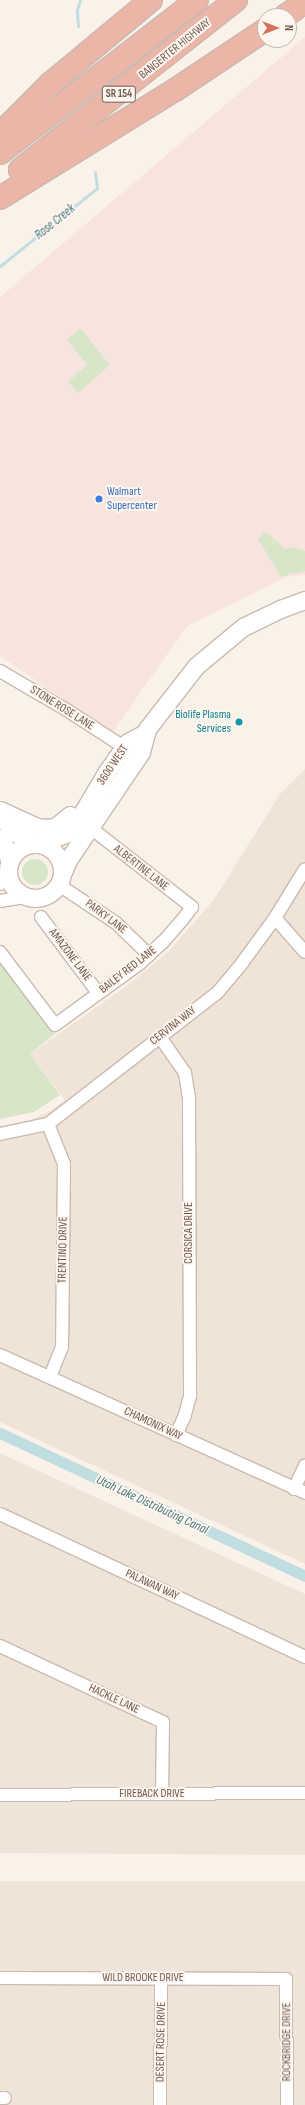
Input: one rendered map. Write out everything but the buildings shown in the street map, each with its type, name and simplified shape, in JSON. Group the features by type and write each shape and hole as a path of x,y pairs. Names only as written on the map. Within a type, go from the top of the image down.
{"highway":[{"path":"0,134 50,84 151,0"},
{"name":"BANGERTER HIGHWAY","path":"0,153 197,0"},
{"name":"BANGERTER HIGHWAY","path":"0,185 236,0"},
{"path":"296,8 305,2"},
{"path":"0,198 175,90 257,35"}],"street":[{"path":"145,733 196,666 243,627 280,609 305,600"},
{"name":"STONE ROSE LANE","path":"0,671 65,709 124,747"},
{"name":"3600 WEST","path":"35,844 65,834 75,825 106,773 124,747 128,742 145,733"},
{"name":"3600 WEST","path":"61,878 68,860 141,752 145,733"},
{"path":"0,810 37,827 55,827 66,820 106,773"},
{"path":"0,814 13,831 35,844 53,850 60,860 61,878 51,894 43,898 26,897 0,901"},
{"name":"ALBERTINE LANE","path":"91,828 192,907"},
{"path":"0,838 4,844 6,872 16,891 26,897"},
{"path":"6,872 15,853 23,846 35,844"},
{"name":"CERVINA WAY","path":"0,1134 48,1124 218,992 242,963 275,918 305,869"},
{"name":"PARKY LANE","path":"61,878 116,923 149,955"},
{"name":"BAILEY RED LANE","path":"0,952 55,1024 149,955 173,931 192,907"},
{"name":"AMAZONE LANE","path":"41,917 98,993"},
{"path":"275,918 305,952"},
{"name":"CORSICA DRIVE","path":"160,1037 185,1073 189,1097 190,1396 185,1416 176,1435"},
{"name":"TRENTINO DRIVE","path":"48,1124 64,1164 62,1347 50,1377"},
{"name":"CHAMONIX WAY","path":"0,1355 300,1491"},
{"path":"300,1491 305,1465"},
{"name":"PALAWAN WAY","path":"0,1514 305,1657"},
{"name":"HACKLE LANE","path":"0,1646 163,1722 162,1794"},
{"name":"FIREBACK DRIVE","path":"0,1795 305,1793"},
{"name":"WILD BROOKE DRIVE","path":"0,1978 286,1979"},
{"name":"DESERT ROSE DRIVE","path":"160,2105 161,1978"},
{"name":"ROCKBRIDGE DRIVE","path":"286,1979 287,2105"}],"shaded area":[{"path":"305,37 305,575 286,577 187,626 112,733 0,656 0,297 292,48 297,48 297,44"},
{"path":"305,769 305,1564 0,1422 0,1126 31,1120 51,1110 65,1100 30,1054 125,987 167,953 213,901 280,794"},
{"path":"0,1453 305,1594 305,1855 0,1853"},
{"path":"0,1881 305,1881 305,2105 0,2105"}],"green space":[{"path":"80,328 110,365 78,393 68,382 87,365 67,340"},
{"path":"265,532 273,538 274,551 274,539 285,549 292,547 305,551 305,571 291,574 290,571 290,574 281,577 258,539"},
{"path":"35,859 44,863 48,872 44,881 35,885 26,881 22,872 26,863"},
{"path":"0,962 57,1032 30,1054 60,1095 34,1112 0,1119"}],"waterway":[{"name":"Rose Creek","path":"78,26 77,10 80,0"},
{"name":"Rose Creek","path":"0,266 97,188 95,172"},
{"name":"Utah Lake Distributing Canal","path":"0,1433 305,1576"}],"place":[{"name":"Walmart Supercenter","path":"99,499"},
{"name":"Biolife Plasma Services","path":"239,722"}]}
